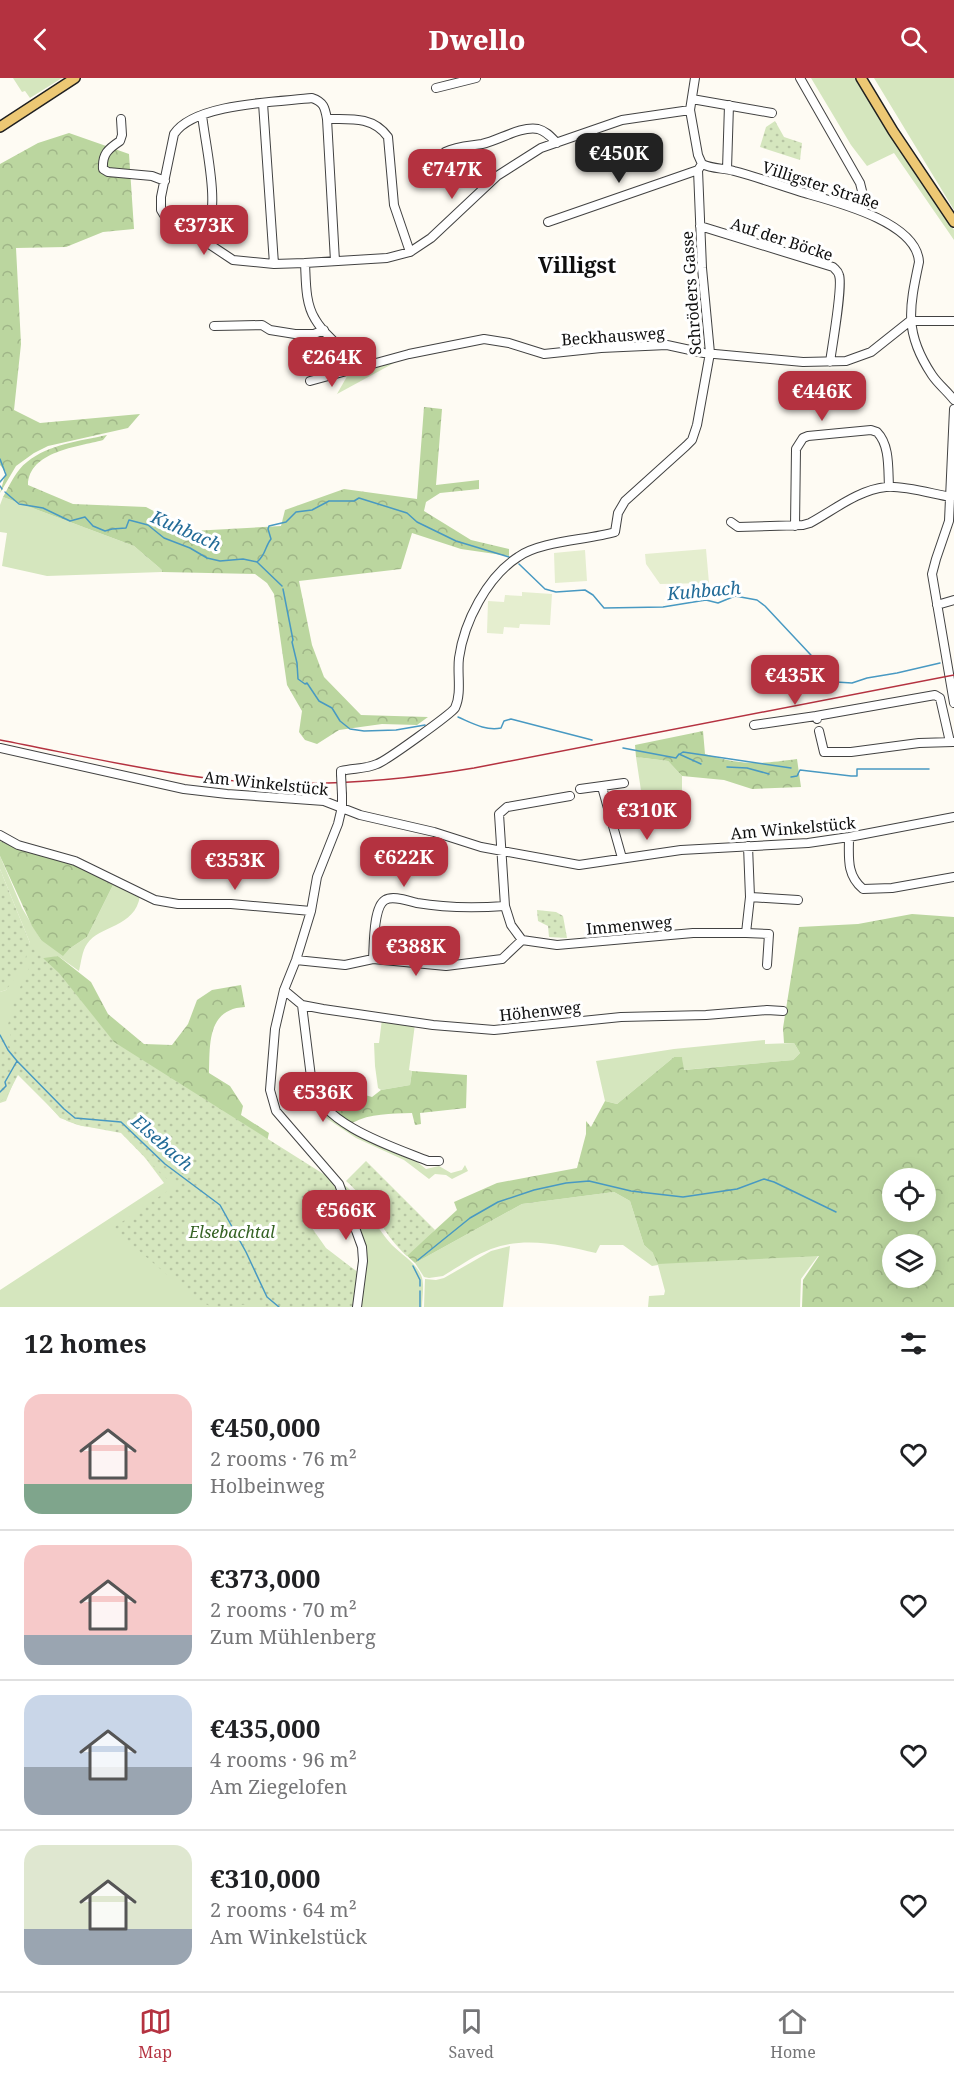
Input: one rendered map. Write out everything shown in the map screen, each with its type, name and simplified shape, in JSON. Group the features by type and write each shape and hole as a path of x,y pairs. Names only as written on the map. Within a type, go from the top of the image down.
{"main road":[{"path":"0,127 75,78"},
{"path":"861,78 893,131 954,222"}],"street":[{"path":"436,88 476,78"},
{"path":"548,222 700,167 690,110 695,78"},
{"path":"800,78 860,183 863,195 859,210"},
{"path":"335,261 327,120 325,106 320,100 312,98 229,107 202,115 183,124 174,134 160,204 164,216 233,260 274,264 305,263 387,258 410,252 431,238 497,176 541,148 622,120 690,110"},
{"path":"692,99 772,113"},
{"path":"263,103 274,264"},
{"path":"727,169 729,105"},
{"path":"202,115 212,196 210,229 206,242"},
{"path":"121,119 120,141 108,148 104,155 103,169 108,172 152,176 165,181"},
{"path":"327,120 366,121 383,130 388,137 394,205 410,252"},
{"path":"445,152 530,129 540,129 557,143"},
{"name":"Villigster Straße","path":"700,167 727,169 859,210 892,226 913,247 919,258 910,321 912,335 922,359 954,400"},
{"name":"Schröders Gasse","path":"342,807 341,772 371,766 385,760 453,711 458,693 460,650 471,616 488,588 511,562 519,555 534,549 615,532 618,513 625,501 692,440 700,411 710,353 700,226 700,167"},
{"name":"Auf der Böcke","path":"700,226 833,267 836,270 840,279 830,362"},
{"path":"305,263 310,308 314,319 340,347 344,356 345,371"},
{"path":"910,321 954,321"},
{"name":"Beckhausweg","path":"310,381 410,354 484,339 509,343 544,354 650,345 676,346 710,353 846,362 871,352 910,321"},
{"path":"214,326 262,325 270,330 295,334 314,334 324,330"},
{"path":"954,409 951,497 947,530 933,568 954,704"},
{"path":"795,526 796,449 803,438 830,434 877,432 884,443 887,455 889,487"},
{"path":"731,522 738,526 795,526 810,523 870,490 889,487 951,497"},
{"path":"937,604 954,600"},
{"path":"754,725 817,718 935,695 940,699 952,742 919,743 851,752 824,752 819,731"},
{"name":"Am Winkelstück","path":"0,748 184,789 324,801 360,815 434,832 503,852 579,865 673,850 808,843 954,817"},
{"path":"580,789 624,783"},
{"path":"602,787 622,858"},
{"path":"296,960 345,965 374,958 446,966 502,959 522,940 511,925 505,906 499,814 502,809 570,796"},
{"path":"342,807 338,824 317,877 311,911 284,990 271,1060 270,1090 276,1112 339,1184 362,1247 363,1261 357,1307"},
{"path":"0,835 18,845 75,861 155,900 311,911"},
{"path":"849,837 849,862 853,881 863,889 892,888 954,877"},
{"path":"746,933 750,897 748,846"},
{"path":"750,897 798,900"},
{"path":"374,958 375,927 380,905 385,900 391,898 424,904 479,908 505,906"},
{"name":"Immenweg","path":"522,940 557,945 693,933 769,934 768,965"},
{"path":"284,990 302,1005 312,1085 322,1105 361,1133 428,1161 438,1161"},
{"name":"Höhenweg","path":"302,1005 433,1024 494,1030 621,1017 783,1011"}],"green space":[{"path":"13,78 62,78 30,98 25,91 22,92"},
{"path":"811,78 858,78 929,194 954,230 954,240 894,153 867,166 851,145"},
{"path":"874,78 954,78 954,210"},
{"path":"775,121 784,137 802,143 800,160 760,147 766,127"},
{"path":"69,133 129,154 134,229 103,232 66,247 16,248 21,344 14,410 40,423 140,414 128,428 48,446 34,453 16,466 0,493 6,472 0,465 0,164 38,143"},
{"path":"402,358 394,363 337,394 350,371"},
{"path":"424,407 442,409 436,485 479,480 479,489 440,493 426,502 424,511 471,540 509,549 509,556 461,549 412,533 401,569 299,581 312,645 324,677 361,715 428,717 417,725 382,724 339,730 317,744 305,740 299,732 302,711 287,685 274,594 267,583 255,574 162,572 134,546 3,497 20,469 36,456 65,444 107,435 103,440 69,448 46,458 30,474 28,485 73,504 146,507 192,531 281,526 285,510 344,489 417,499"},
{"path":"3,497 134,546 162,572 47,576 2,566 7,533 0,532 0,505"},
{"path":"706,549 709,583 660,584 646,564 645,554"},
{"path":"585,550 587,581 555,583 554,553"},
{"path":"522,592 552,594 550,625 520,624 519,628 504,627 503,634 487,633 488,601 504,602 505,595 522,596"},
{"path":"703,731 705,754 730,761 751,763 797,759 801,787 752,789 724,780 682,776 668,761 636,757 635,745"},
{"path":"636,757 668,761 682,776 682,791 662,795 659,822 646,824"},
{"path":"0,841 22,850 73,864 113,885 87,937 63,956 41,940 32,926 0,856"},
{"name":"Elsebachtal","path":"0,856 22,908 41,940 69,949 87,937 115,883 140,896 131,914 87,944 79,971 58,956 40,962 348,1210 341,1213 336,1204 305,1218 326,1248 360,1274 356,1307 0,1307 0,1290 164,1183 125,1131 82,1126 60,1118 18,1071 6,1101 0,1103 0,992 6,990 30,943 0,869"},
{"path":"0,869 30,943 24,966 6,990 0,992"},
{"path":"537,910 556,912 563,916 567,938 549,937 548,926 538,921"},
{"path":"912,914 954,917 954,1307 802,1307 803,1280 819,1256 658,1264 653,1253 644,1245 630,1201 614,1192 522,1204 415,1263 404,1253 457,1210 454,1202 497,1183 577,1168 586,1134 586,1121 591,1127 605,1101 617,1104 674,1057 682,1057 684,1070 793,1060 800,1053 794,1043 784,1043 783,1028 799,927 858,924"},
{"name":"Elsebachtal","path":"30,946 59,973 114,1042 333,1180 347,1210 341,1212 336,1203 308,1214 304,1218 325,1249 359,1273 354,1307 263,1307 260,1302 213,1307 205,1304 179,1285 113,1228 175,1186 121,1133 67,1121 18,1075 7,1096 0,1102 0,1030 15,1056 8,1025 13,1003 29,968"},
{"path":"58,956 91,982 108,1014 144,1044 172,1045 188,1024 197,1000 212,990 241,985 245,1007 223,1014 217,1021 211,1040 209,1073 230,1086 243,1106 241,1115 269,1133 266,1146 131,1063 40,962 44,958"},
{"path":"382,1019 415,1024 409,1070 412,1071 410,1085 381,1090 378,1088 374,1043 379,1043"},
{"path":"765,1040 765,1044 794,1043 800,1053 793,1060 683,1070 682,1057 674,1057 617,1104 605,1101 596,1061 674,1049"},
{"path":"412,1071 467,1075 466,1108 420,1113 421,1124 415,1125 412,1113 374,1116 352,1123 333,1110 317,1091 343,1083 354,1084 358,1093 372,1097 381,1090 410,1085"},
{"path":"322,1111 359,1135 411,1157 426,1169 439,1166 451,1173 462,1170 465,1165 468,1171 452,1179 446,1175 435,1174 429,1179 404,1160 356,1138 320,1114"},
{"path":"366,1161 435,1230 407,1256 355,1189 346,1181"},
{"path":"339,1181 355,1195 392,1245 418,1270 423,1282 422,1307 358,1307 364,1262"},
{"path":"614,1192 630,1201 644,1245 653,1253 818,1256 801,1279 800,1307 648,1307 649,1296 664,1295 665,1291 658,1265 652,1266 623,1245 600,1245 596,1253 544,1243 504,1245 479,1254 443,1276 429,1278 424,1277 415,1263 522,1204"},
{"path":"510,1246 503,1307 424,1307 425,1279 444,1278 491,1251"}],"waterway":[{"name":"Kuhbach","path":"0,459 6,475 0,482"},
{"name":"Kuhbach","path":"5,492 19,504 43,508 70,521 85,517 93,526 105,531 126,528 129,520 148,525 164,538 190,548 207,558 220,561 243,559 257,562 271,539 269,526 286,522 296,512 312,510 329,501 354,501 359,498 407,513 417,522 456,541 509,557"},
{"path":"257,562 282,586"},
{"name":"Kuhbach","path":"519,564 545,589 556,592 585,590 593,595 604,608 663,607 706,600 718,603 735,596 757,600 824,669 825,676 836,682 852,683 940,663"},
{"path":"283,589 298,679 307,683 319,701 332,708 340,721 350,729 396,730 425,725"},
{"path":"458,717 479,726 495,729 501,728 504,721 511,719 592,740"},
{"path":"623,748 676,758 679,754 701,764"},
{"path":"680,754 683,752 791,768"},
{"path":"727,767 747,768 769,774"},
{"path":"791,777 797,776 800,770 857,776 857,769 929,769"},
{"name":"Elsebach","path":"0,1035 17,1061 75,1118 121,1122 165,1164 220,1205 267,1297 279,1307"},
{"path":"0,1092 6,1086 5,1082 17,1061"},
{"path":"418,1260 470,1218 498,1202 534,1190 566,1183 589,1181 631,1191 683,1197 737,1189 764,1179 836,1212"},
{"path":"413,1266 420,1280 420,1286"},
{"path":"420,1291 420,1307"}],"railway":[{"path":"0,740 206,778 307,784 374,781 474,768 954,675"}],"district":[{"name":"Villigst","path":"577,265"}]}
